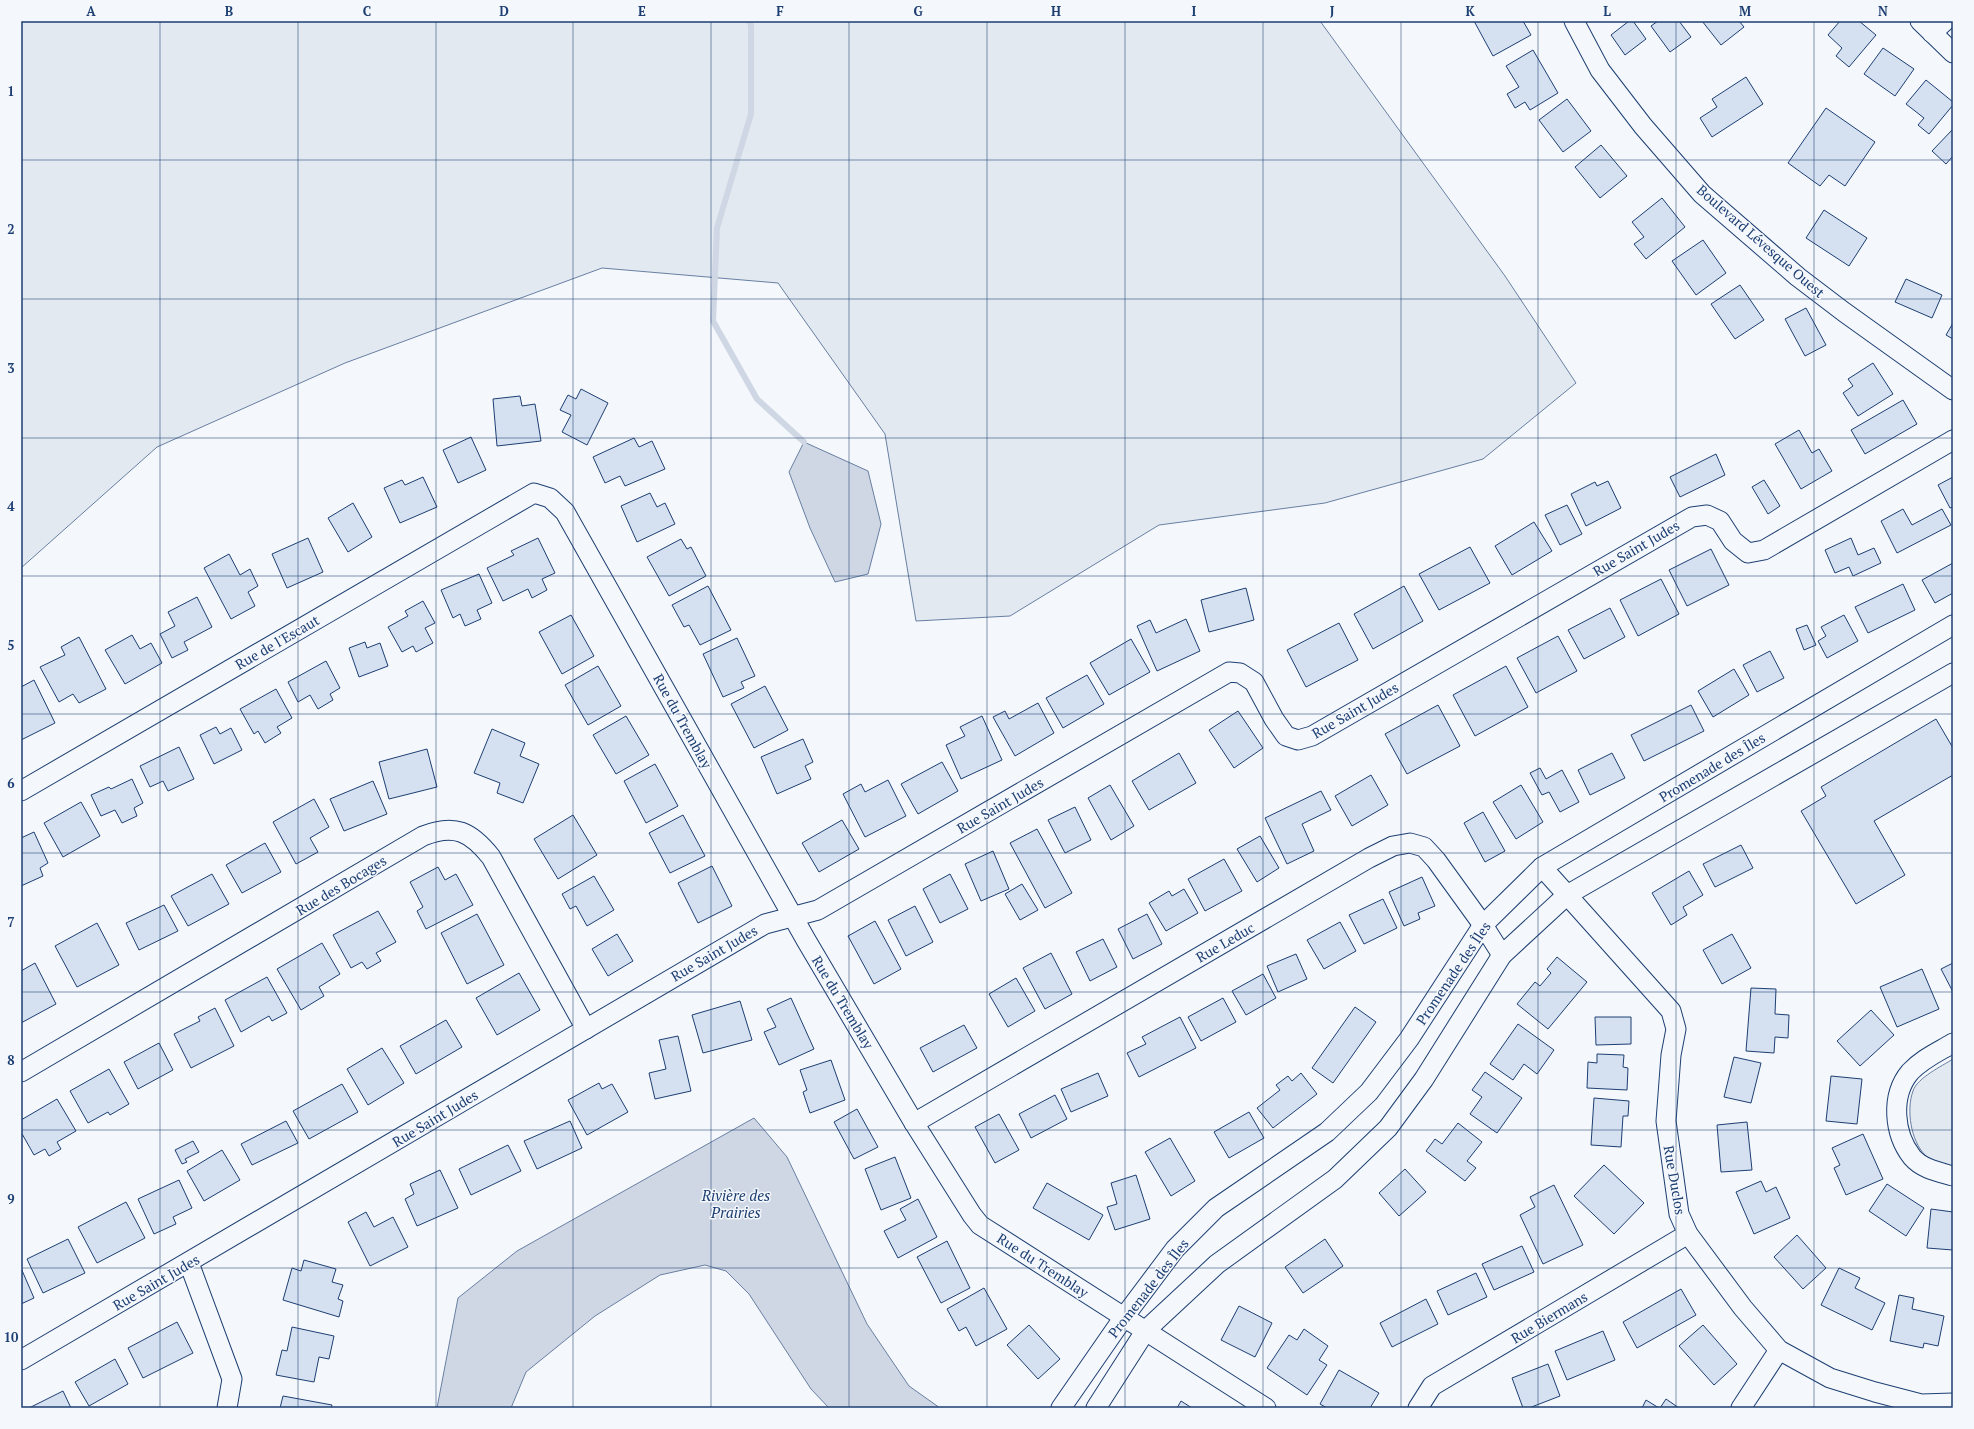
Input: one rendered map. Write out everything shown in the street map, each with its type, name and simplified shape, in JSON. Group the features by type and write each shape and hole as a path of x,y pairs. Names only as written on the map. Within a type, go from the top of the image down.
{"street":[{"name":"Boulevard Lévesque Ouest","path":"1574,21 1600,70 1643,126 1702,194 1798,276 1844,312 1953,390"},
{"path":"1932,25 1953,53"},
{"name":"Rue Saint Judes","path":"21,1360 189,1263 765,924 818,910 1229,672 1240,674 1254,682 1274,719 1286,736 1298,740 1312,736 1692,517 1707,515 1720,522 1733,541 1748,553 1764,550 1953,440"},
{"name":"Rue du Tremblay","path":"534,493 550,498 565,512 793,916 914,1123 963,1202 980,1225 1266,1408"},
{"name":"Rue de l'Escaut","path":"21,791 534,493"},
{"name":"Promenade des Îles","path":"1061,1408 1124,1317 1175,1249 1216,1208 1327,1132 1369,1092 1409,1039 1483,925 1542,867 1953,624"},
{"name":"Promenade des Îles","path":"1096,1408 1146,1330 1217,1264 1335,1179 1388,1128 1424,1079 1502,956 1567,895 1953,673"},
{"name":"Rue des Bocages","path":"21,1072 423,836 446,829 469,835 481,845 491,857 586,1028"},
{"name":"Rue Leduc","path":"914,1123 1393,846 1410,842 1424,847 1436,860 1483,925 1502,956"},
{"name":"Rue Duclos","path":"1542,867 1671,1011 1676,1029 1671,1055 1666,1121 1679,1214 1688,1234 1743,1308 1779,1350 1830,1378 1920,1406 1953,1403"},
{"path":"1953,1043 1924,1060 1910,1073 1902,1087 1896,1108 1897,1128 1913,1157 1926,1168 1953,1176"},
{"name":"Rue Biermans","path":"1418,1408 1432,1386 1688,1234"},
{"path":"189,1263 232,1379 227,1408"},
{"path":"1741,1408 1779,1350"}],"shaded area":[{"path":"21,21 1320,21 1505,276 1576,383 1483,459 1325,503 1159,525 1010,616 916,621 885,434 778,283 602,268 345,363 157,447 21,568"},
{"path":"1953,1059 1953,1167 1931,1160 1920,1149 1913,1134 1910,1107 1915,1086 1930,1073"}],"water":[{"path":"804,442 868,471 881,524 868,574 835,582 810,528 789,472"},
{"name":"Rivière des Prairies","path":"754,1118 787,1157 867,1324 909,1386 940,1408 829,1408 811,1389 749,1294 726,1271 705,1265 660,1275 595,1316 526,1372 511,1408 437,1408 458,1298 517,1251"}],"building":[{"path":"1474,21 1523,21 1531,35 1493,56"},
{"path":"1629,21 1633,21 1646,39 1625,55 1611,35"},
{"path":"1658,21 1679,21 1691,37 1670,52 1651,26"},
{"path":"1702,21 1739,21 1744,27 1721,45"},
{"path":"1840,21 1859,21 1876,35 1849,67 1836,56 1842,48 1828,35"},
{"path":"1883,48 1914,69 1895,96 1864,74"},
{"path":"1533,50 1558,93 1530,110 1525,102 1515,108 1507,94 1519,87 1506,66"},
{"path":"1746,77 1763,104 1712,137 1700,118 1717,107 1712,99"},
{"path":"1926,80 1953,102 1953,105 1929,134 1918,125 1924,118 1906,104"},
{"path":"1567,99 1591,131 1563,152 1539,120"},
{"path":"1826,108 1875,142 1845,186 1829,175 1820,186 1788,163"},
{"path":"1953,129 1953,156 1946,164 1932,151"},
{"path":"1601,145 1627,176 1600,198 1575,167"},
{"path":"1662,198 1685,227 1646,259 1634,244 1644,237 1632,222"},
{"path":"1824,210 1867,238 1849,266 1806,238"},
{"path":"1703,240 1726,273 1696,295 1672,261"},
{"path":"1906,279 1942,295 1932,318 1895,302"},
{"path":"1740,285 1764,320 1735,339 1711,304"},
{"path":"1806,308 1826,345 1805,356 1785,319"},
{"path":"1953,323 1953,339 1946,335"},
{"path":"1873,363 1893,394 1858,416 1843,393 1853,386 1848,379"},
{"path":"581,389 608,403 587,445 562,432 571,415 560,410 568,395 576,399"},
{"path":"520,396 522,406 535,404 541,441 497,446 493,399"},
{"path":"1903,400 1917,424 1865,454 1851,430"},
{"path":"1799,430 1812,453 1819,449 1832,471 1801,489 1775,444"},
{"path":"471,437 486,470 458,483 443,450"},
{"path":"634,438 639,447 652,441 665,469 625,486 620,476 605,483 593,457"},
{"path":"1716,454 1725,475 1680,497 1670,477"},
{"path":"423,477 437,507 400,523 384,488 402,480 405,485"},
{"path":"1953,477 1953,507 1950,508 1938,485"},
{"path":"1764,480 1780,506 1768,514 1752,487"},
{"path":"1608,481 1621,508 1586,526 1571,494 1595,482 1597,486"},
{"path":"650,493 657,507 665,503 675,524 637,542 621,506"},
{"path":"353,503 372,537 348,552 328,518"},
{"path":"1567,505 1582,534 1560,545 1545,515"},
{"path":"1903,509 1912,525 1942,509 1951,525 1897,553 1881,521"},
{"path":"1534,522 1552,551 1512,575 1495,546"},
{"path":"308,538 323,572 287,588 272,554"},
{"path":"538,538 555,573 542,579 547,590 532,598 528,589 503,601 487,568 514,555 511,551"},
{"path":"1851,538 1858,555 1874,548 1881,563 1853,576 1849,567 1835,573 1825,550"},
{"path":"681,539 687,549 691,547 706,576 669,596 647,557"},
{"path":"1470,547 1490,583 1439,610 1419,574"},
{"path":"1711,549 1729,585 1687,606 1669,570"},
{"path":"229,554 240,575 250,569 258,586 248,592 255,606 231,619 204,568"},
{"path":"1953,563 1953,593 1935,603 1922,580"},
{"path":"479,574 492,603 477,610 481,619 465,626 460,614 453,618 441,590"},
{"path":"1661,579 1679,614 1638,636 1620,600"},
{"path":"1903,584 1915,610 1868,633 1855,607"},
{"path":"708,586 731,630 700,645 689,625 684,627 672,605"},
{"path":"1404,586 1423,621 1373,649 1354,614"},
{"path":"1246,588 1254,620 1209,632 1201,600"},
{"path":"197,597 212,627 184,642 188,650 172,658 160,634 175,626 168,612"},
{"path":"423,601 435,623 425,628 433,643 416,652 413,646 402,652 388,627 408,616 405,611"},
{"path":"1610,608 1625,637 1584,659 1568,630"},
{"path":"571,615 594,656 562,674 539,632"},
{"path":"1844,615 1858,641 1827,658 1818,641 1826,636 1821,627"},
{"path":"1186,619 1200,651 1157,671 1137,626 1150,620 1156,633"},
{"path":"1339,623 1358,660 1306,687 1287,650"},
{"path":"1807,625 1816,645 1804,650 1796,629"},
{"path":"132,635 140,649 151,643 162,663 125,684 105,650"},
{"path":"1558,636 1577,671 1536,693 1517,658"},
{"path":"79,637 106,689 79,703 73,694 59,702 40,667 65,655 61,647"},
{"path":"737,638 755,676 741,682 744,688 723,697 703,654"},
{"path":"1131,639 1150,672 1109,695 1090,663"},
{"path":"365,642 367,648 380,643 388,666 359,677 349,648"},
{"path":"1770,651 1784,678 1757,692 1743,665"},
{"path":"326,661 340,688 330,694 333,700 318,709 310,695 298,702 288,682"},
{"path":"598,666 621,706 588,725 565,685"},
{"path":"1506,666 1528,707 1475,736 1453,695"},
{"path":"1734,669 1749,695 1713,717 1698,691"},
{"path":"1087,675 1104,704 1063,728 1046,698"},
{"path":"34,680 55,723 21,740 21,687"},
{"path":"765,686 788,730 754,748 731,704"},
{"path":"276,689 292,718 277,727 281,733 265,743 258,731 254,734 240,709"},
{"path":"1038,703 1054,733 1015,756 993,717 1005,711 1009,719"},
{"path":"1438,705 1460,746 1407,774 1385,734"},
{"path":"1691,705 1704,731 1644,761 1631,735"},
{"path":"1238,711 1263,748 1234,768 1209,730"},
{"path":"626,716 649,755 616,774 593,735"},
{"path":"982,716 1002,760 961,779 946,745 965,736 960,727"},
{"path":"1936,719 1953,748 1953,775 1874,821 1905,875 1856,904 1801,811 1826,796 1821,787"},
{"path":"216,727 220,734 231,728 242,750 214,764 200,735"},
{"path":"492,729 525,743 520,756 539,764 523,803 497,793 500,783 474,773"},
{"path":"803,739 813,762 805,766 811,779 777,794 761,757"},
{"path":"179,747 194,779 168,791 163,781 150,787 140,766"},
{"path":"427,749 437,787 389,799 379,762"},
{"path":"1179,753 1196,783 1149,810 1132,781"},
{"path":"1612,753 1625,778 1590,795 1578,770"},
{"path":"942,762 958,791 918,814 901,784"},
{"path":"655,764 678,806 646,823 624,781"},
{"path":"1540,768 1546,779 1562,770 1579,802 1560,812 1549,792 1542,795 1530,773"},
{"path":"1371,775 1388,805 1352,826 1335,796"},
{"path":"132,779 143,803 134,808 137,816 122,823 115,810 101,816 91,795 109,787 111,789"},
{"path":"888,780 906,816 865,837 843,794 861,784 865,792"},
{"path":"373,781 387,814 344,831 330,799"},
{"path":"1110,785 1134,826 1111,840 1088,798"},
{"path":"1521,785 1543,822 1516,839 1493,802"},
{"path":"1321,791 1331,810 1302,824 1314,851 1287,864 1265,818"},
{"path":"314,799 329,827 310,838 318,852 296,864 273,822"},
{"path":"81,802 100,836 63,857 44,823"},
{"path":"1075,807 1091,840 1065,853 1048,820"},
{"path":"1483,812 1505,851 1485,862 1464,823"},
{"path":"573,815 597,855 558,879 534,839"},
{"path":"683,815 705,856 670,873 649,833"},
{"path":"842,820 859,849 819,872 802,843"},
{"path":"1037,829 1072,893 1045,908 1010,843"},
{"path":"34,832 48,863 40,868 43,876 21,886 21,838"},
{"path":"1260,836 1279,868 1257,882 1237,849"},
{"path":"265,843 281,872 242,893 226,865"},
{"path":"1741,845 1753,868 1715,887 1703,864"},
{"path":"993,851 1009,889 981,901 965,864"},
{"path":"1224,859 1242,891 1205,911 1188,879"},
{"path":"712,866 732,906 698,923 678,883"},
{"path":"438,867 445,880 456,874 473,905 426,929 417,911 423,907 410,882"},
{"path":"1689,871 1703,895 1683,907 1687,915 1671,925 1652,893"},
{"path":"212,874 229,904 188,926 171,896"},
{"path":"950,874 968,909 940,923 923,889"},
{"path":"594,876 614,910 587,926 576,906 570,909 562,894"},
{"path":"1422,877 1435,906 1418,913 1420,919 1404,926 1389,892"},
{"path":"1022,884 1038,910 1020,920 1005,894"},
{"path":"1184,889 1198,913 1166,931 1149,903 1169,891 1172,896"},
{"path":"1383,899 1397,928 1364,944 1349,915"},
{"path":"164,905 178,931 139,950 126,923"},
{"path":"915,906 933,942 906,956 888,920"},
{"path":"378,911 396,942 376,953 381,961 367,969 362,962 351,968 333,935"},
{"path":"477,914 504,965 467,984 441,933"},
{"path":"1147,914 1162,944 1133,959 1118,929"},
{"path":"875,921 901,969 874,984 848,936"},
{"path":"1340,922 1356,951 1324,969 1307,940"},
{"path":"97,923 119,965 77,987 55,946"},
{"path":"617,934 633,961 608,976 592,949"},
{"path":"1732,934 1751,968 1722,984 1703,950"},
{"path":"1103,939 1117,967 1090,981 1076,952"},
{"path":"322,943 340,974 319,987 324,996 301,1010 277,969"},
{"path":"1051,953 1072,994 1045,1009 1023,968"},
{"path":"1296,954 1307,979 1278,992 1267,966"},
{"path":"1557,957 1587,982 1548,1029 1517,1004 1535,982 1540,986 1551,973 1547,969"},
{"path":"35,963 56,1004 21,1023 21,971"},
{"path":"1953,963 1953,992 1941,969"},
{"path":"1922,969 1939,1009 1897,1027 1880,987"},
{"path":"519,973 540,1010 497,1035 476,998"},
{"path":"1263,974 1276,998 1246,1015 1232,991"},
{"path":"267,977 287,1013 272,1021 269,1016 241,1032 225,1000"},
{"path":"1016,978 1035,1011 1008,1027 989,994"},
{"path":"1751,988 1776,989 1775,1014 1789,1015 1788,1038 1775,1037 1774,1053 1746,1051"},
{"path":"791,998 814,1049 779,1065 764,1032 776,1027 767,1009"},
{"path":"1223,998 1236,1022 1201,1041 1188,1017"},
{"path":"740,1001 752,1040 703,1053 692,1015"},
{"path":"1355,1007 1376,1022 1333,1083 1312,1068"},
{"path":"215,1008 234,1046 191,1068 174,1034 200,1021 198,1017"},
{"path":"1871,1010 1894,1035 1860,1066 1837,1041"},
{"path":"1180,1017 1196,1048 1139,1077 1127,1053 1146,1044 1142,1037"},
{"path":"1595,1017 1631,1017 1631,1044 1596,1045"},
{"path":"446,1020 462,1047 416,1074 400,1046"},
{"path":"1518,1024 1554,1050 1537,1074 1524,1064 1513,1080 1490,1064"},
{"path":"964,1025 977,1048 933,1072 920,1048"},
{"path":"678,1036 691,1091 655,1099 649,1073 666,1069 659,1040"},
{"path":"159,1043 173,1070 138,1089 124,1062"},
{"path":"382,1048 404,1083 368,1105 347,1069"},
{"path":"1597,1054 1624,1055 1623,1067 1628,1068 1627,1090 1587,1088 1588,1062 1597,1063"},
{"path":"1734,1057 1761,1063 1751,1103 1724,1097"},
{"path":"831,1060 845,1100 810,1113 803,1092 807,1090 800,1070"},
{"path":"109,1069 129,1104 110,1115 108,1112 88,1123 70,1091"},
{"path":"1485,1072 1522,1098 1497,1133 1470,1114 1482,1097 1472,1090"},
{"path":"1098,1073 1108,1096 1071,1112 1061,1089"},
{"path":"1301,1073 1317,1094 1273,1128 1257,1108 1280,1090 1276,1085 1288,1076 1292,1081"},
{"path":"1831,1076 1862,1079 1857,1124 1826,1121"},
{"path":"599,1083 602,1089 612,1084 628,1112 587,1135 568,1100"},
{"path":"342,1084 358,1112 309,1139 293,1111"},
{"path":"1055,1095 1067,1119 1031,1138 1019,1114"},
{"path":"1594,1098 1629,1101 1628,1116 1623,1116 1621,1147 1591,1145"},
{"path":"57,1099 76,1131 57,1142 61,1149 49,1156 45,1149 34,1155 21,1132 21,1120"},
{"path":"857,1109 878,1147 854,1159 834,1122"},
{"path":"1249,1112 1264,1138 1229,1158 1214,1132"},
{"path":"999,1114 1019,1150 995,1163 975,1127"},
{"path":"286,1121 298,1143 252,1165 241,1144"},
{"path":"570,1121 582,1148 537,1169 524,1141"},
{"path":"1747,1122 1752,1170 1721,1172 1717,1125"},
{"path":"1458,1123 1482,1142 1467,1161 1476,1168 1465,1181 1426,1151 1435,1139 1442,1144"},
{"path":"1863,1134 1883,1179 1846,1195 1834,1168 1840,1165 1832,1148"},
{"path":"1170,1138 1195,1181 1171,1196 1145,1152"},
{"path":"193,1141 199,1152 185,1159 187,1162 182,1164 175,1150"},
{"path":"508,1145 521,1171 471,1195 459,1169"},
{"path":"222,1150 240,1180 204,1201 187,1171"},
{"path":"895,1157 911,1198 881,1210 865,1169"},
{"path":"1604,1165 1644,1203 1614,1234 1574,1196"},
{"path":"1405,1169 1426,1192 1399,1216 1379,1193"},
{"path":"440,1170 458,1208 417,1226 405,1199 414,1194 410,1184"},
{"path":"1136,1175 1150,1219 1115,1230 1107,1207 1117,1204 1111,1183"},
{"path":"179,1180 192,1208 173,1217 176,1224 154,1234 138,1199"},
{"path":"1761,1181 1766,1192 1776,1187 1790,1218 1754,1234 1736,1192"},
{"path":"1047,1183 1103,1215 1089,1240 1033,1208"},
{"path":"1887,1184 1924,1208 1906,1236 1869,1211"},
{"path":"1554,1185 1583,1245 1543,1264 1520,1215 1535,1207 1530,1197"},
{"path":"918,1199 937,1237 898,1258 884,1231 906,1220 900,1209"},
{"path":"126,1202 145,1238 97,1263 78,1227"},
{"path":"1931,1209 1953,1212 1953,1250 1927,1248"},
{"path":"366,1212 374,1227 393,1217 408,1247 370,1266 348,1222"},
{"path":"1797,1235 1826,1268 1803,1289 1774,1257"},
{"path":"68,1239 85,1273 43,1293 27,1259"},
{"path":"1325,1239 1343,1266 1303,1293 1285,1267"},
{"path":"947,1241 970,1288 941,1303 917,1257"},
{"path":"1522,1246 1534,1272 1494,1290 1482,1264"},
{"path":"304,1260 336,1269 332,1282 343,1285 338,1299 343,1301 339,1317 283,1300 292,1268 301,1271"},
{"path":"21,1268 34,1298 21,1304"},
{"path":"1839,1268 1860,1278 1855,1288 1885,1303 1872,1330 1821,1305"},
{"path":"1476,1273 1487,1297 1448,1315 1437,1291"},
{"path":"984,1288 1007,1329 976,1346 966,1327 959,1331 947,1309"},
{"path":"1681,1289 1696,1315 1637,1348 1623,1322"},
{"path":"1899,1295 1914,1298 1912,1309 1944,1316 1938,1346 1924,1343 1923,1348 1890,1341"},
{"path":"1426,1299 1438,1324 1392,1347 1380,1323"},
{"path":"1239,1306 1272,1323 1255,1357 1221,1340"},
{"path":"177,1322 193,1353 143,1378 128,1348"},
{"path":"1029,1325 1060,1359 1038,1379 1007,1345"},
{"path":"1703,1325 1737,1364 1714,1385 1679,1346"},
{"path":"292,1327 334,1336 329,1359 319,1357 314,1382 276,1375 282,1350 287,1351"},
{"path":"1304,1329 1328,1346 1319,1360 1327,1365 1307,1395 1267,1368 1289,1335 1297,1340"},
{"path":"1603,1331 1615,1360 1567,1380 1555,1351"},
{"path":"115,1359 128,1384 89,1406 75,1382"},
{"path":"1548,1364 1560,1396 1529,1408 1523,1408 1512,1378"},
{"path":"1339,1370 1379,1393 1370,1408 1327,1408 1320,1404"},
{"path":"63,1391 71,1408 29,1408"},
{"path":"283,1396 332,1405 331,1408 280,1408"},
{"path":"1666,1399 1679,1408 1660,1408"},
{"path":"1646,1400 1659,1408 1642,1408"},
{"path":"1181,1401 1192,1408 1177,1408"}],"waterway":[{"path":"749,21 751,25 751,114 717,228 713,321 757,399 804,442"}]}
